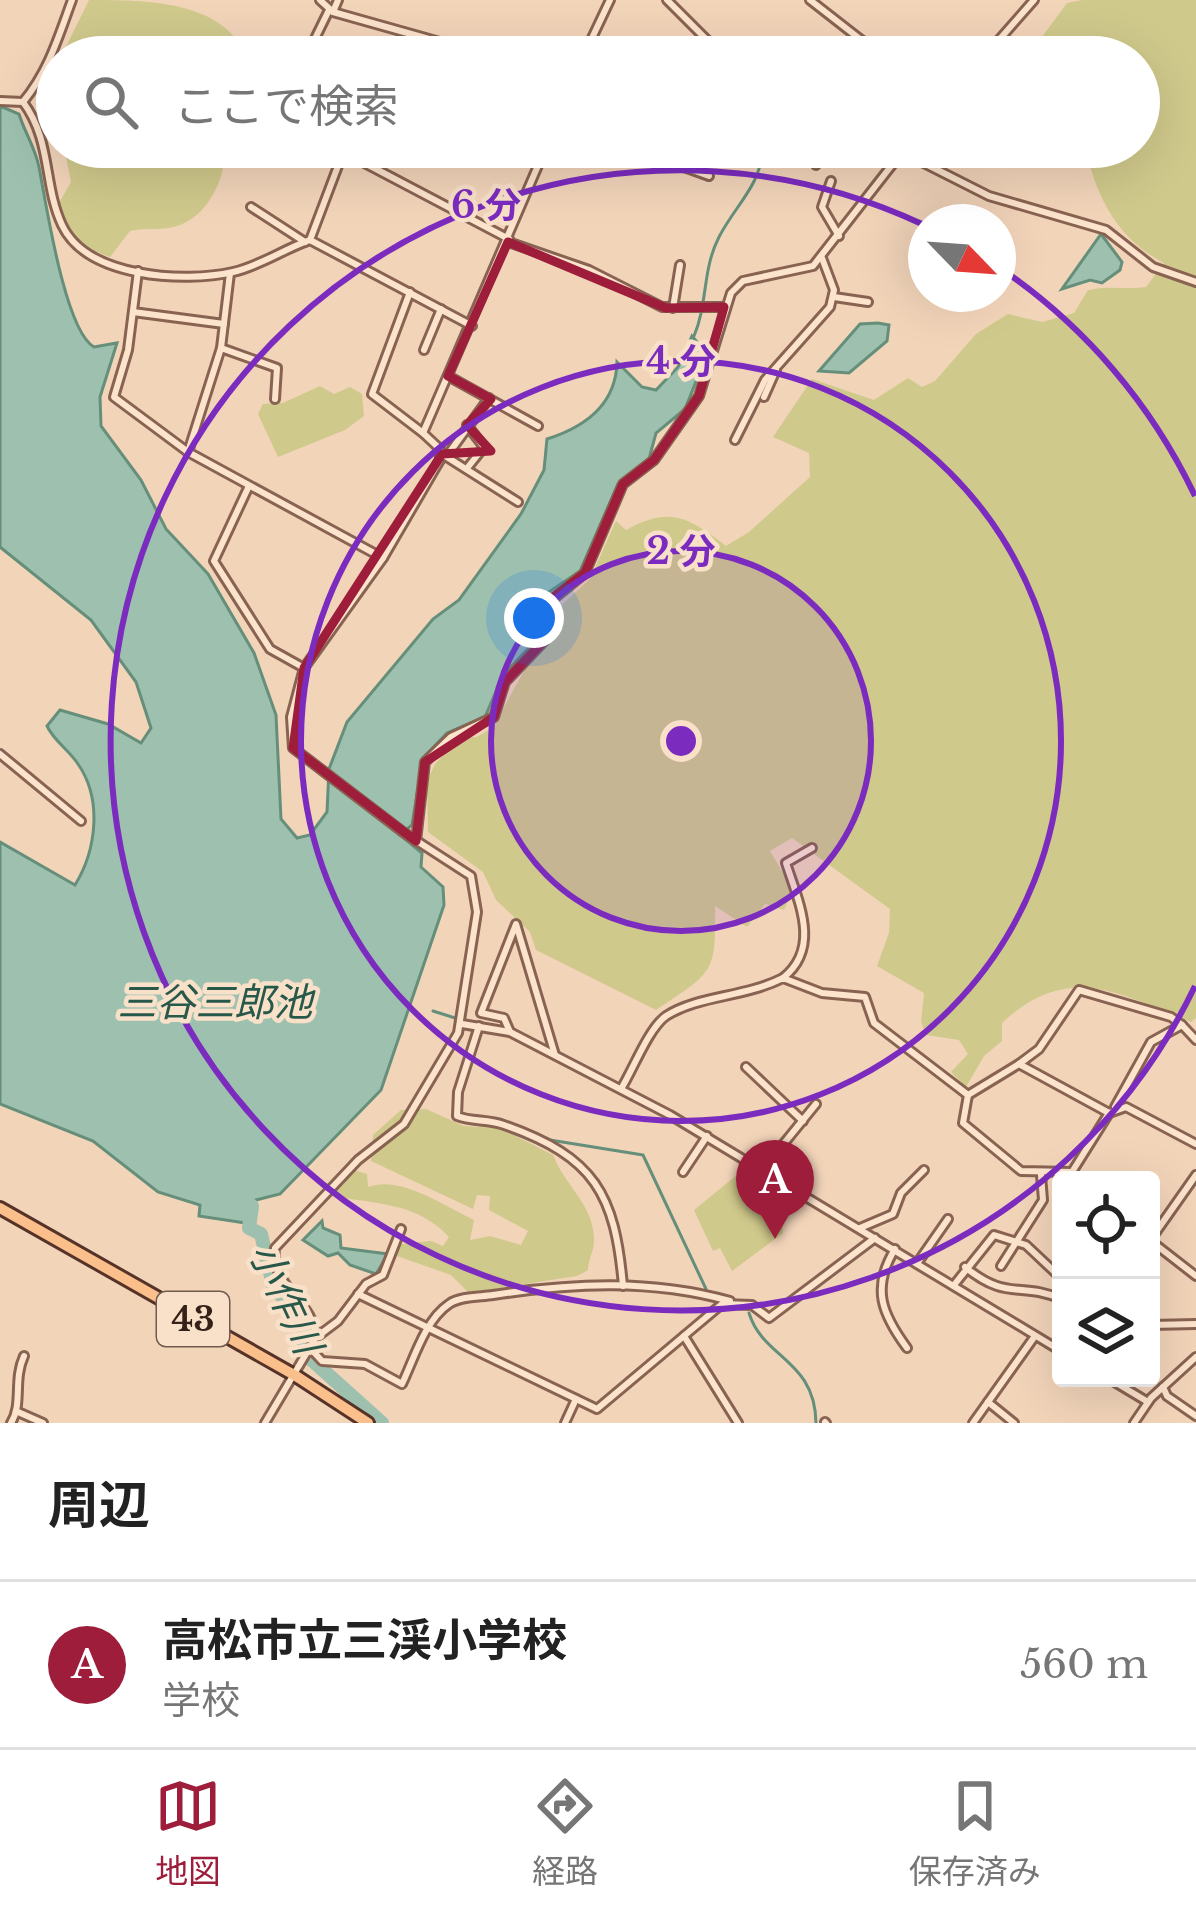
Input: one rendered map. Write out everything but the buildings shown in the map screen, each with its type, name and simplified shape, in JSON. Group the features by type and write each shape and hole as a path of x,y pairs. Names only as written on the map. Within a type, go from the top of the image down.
{"main road":[{"name":"43","path":"0,1208 296,1376 368,1423"}],"street":[{"path":"61,36 72,0"},
{"path":"320,0 331,11 412,36"},
{"path":"317,36 338,0"},
{"path":"593,36 610,0"},
{"path":"667,0 703,36"},
{"path":"810,0 857,36"},
{"path":"1002,36 1034,0"},
{"path":"23,102 36,83"},
{"path":"0,101 23,102"},
{"path":"23,102 36,124"},
{"path":"49,168 56,206 70,238 96,257 138,271 189,276 230,273 308,241 337,168"},
{"path":"375,168 508,240 673,308 712,303 724,307"},
{"path":"423,433 537,168"},
{"path":"688,168 710,176"},
{"path":"416,842 425,762 451,736 494,717 509,676 540,647 548,603 585,573 623,484 654,460 699,397 724,307 743,281 805,269 823,258 890,168"},
{"path":"937,168 989,196 1106,230 1153,267 1196,282"},
{"path":"831,181 821,207 839,236"},
{"path":"251,208 472,326"},
{"path":"823,258 834,297"},
{"path":"673,308 680,265"},
{"path":"138,271 114,397 188,452 248,488 383,557"},
{"path":"188,452 221,348 230,273"},
{"path":"410,292 372,394 445,454 518,502"},
{"path":"834,297 868,302"},
{"path":"735,440 764,380 834,297"},
{"path":"424,350 441,309"},
{"path":"133,312 225,325"},
{"path":"221,348 277,368 275,399"},
{"path":"764,398 782,363"},
{"path":"448,376 538,426"},
{"path":"316,1337 313,1321 275,1269 278,1240 358,1160 404,1124 462,1024 477,912 475,881 293,748 291,716 304,668 383,557 445,454 489,398"},
{"path":"467,425 484,447 468,467"},
{"path":"248,488 214,561 270,649 304,668"},
{"path":"0,754 81,821"},
{"path":"621,1089 664,1017 704,998 736,998 795,968 807,942 786,863 812,848"},
{"path":"510,1032 504,1018 482,1013 516,924 555,1054"},
{"path":"782,978 822,993 865,997 874,1023 899,1044 924,1055 952,1087 968,1095"},
{"path":"1052,1175 1021,1171 963,1123 968,1095 1039,1049 1079,990 1182,1025 1196,1040"},
{"path":"462,1024 510,1032 621,1089 763,1169 1052,1346"},
{"path":"1077,1171 1151,1042 1182,1025"},
{"path":"479,1026 458,1091 458,1117 500,1123 575,1158 614,1212 623,1288"},
{"path":"1019,1064 1112,1110 1126,1107 1196,1144"},
{"path":"746,1067 803,1120"},
{"path":"763,1169 816,1104"},
{"path":"683,1172 707,1136"},
{"path":"860,1228 893,1214 901,1193 924,1170"},
{"path":"1001,1265 1043,1200 1041,1174"},
{"path":"1160,1227 1196,1175"},
{"path":"918,1262 948,1219"},
{"path":"265,1423 316,1337 383,1275 401,1229"},
{"path":"309,1354 322,1360 365,1364 403,1384 429,1328 447,1305 589,1281 623,1288 680,1288 752,1305 769,1318 876,1237"},
{"path":"954,1285 991,1237 1016,1240 1052,1266"},
{"path":"1160,1247 1196,1276"},
{"path":"895,1249 881,1272 881,1304 908,1348"},
{"path":"965,1267 998,1290 1052,1295"},
{"path":"358,1294 597,1409 730,1300"},
{"path":"1160,1325 1196,1324"},
{"path":"684,1336 738,1423"},
{"path":"973,1423 1035,1336"},
{"path":"11,1423 18,1412 14,1379 24,1356"},
{"path":"1134,1423 1148,1402 1196,1357"},
{"path":"1123,1387 1148,1402"},
{"path":"1163,1387 1167,1396 1196,1416"},
{"path":"565,1423 576,1399"},
{"path":"988,1402 1014,1423"},
{"path":"18,1412 44,1423"}],"highlighted area":[{"path":"508,242 666,308 724,307 699,396 654,460 623,484 585,573 547,602 545,640 505,682 494,717 425,762 416,841 293,748 304,668 442,454 491,451 467,425 491,399 448,376"}],"shaded area":[{"path":"89,0 180,7 220,24 233,36 71,36"},
{"path":"1196,0 1196,1018 1191,1022 1095,989 1049,993 1002,1023 1002,1041 984,1056 966,1087 951,1072 968,1054 959,1040 926,1035 921,1022 924,993 877,966 889,933 890,909 792,838 770,851 793,890 784,910 765,904 747,927 715,906 714,946 707,969 656,1010 536,950 530,932 496,900 483,872 428,832 427,781 435,764 460,738 477,737 493,727 525,669 555,636 555,611 590,579 616,521 626,530 655,518 678,518 726,546 749,532 810,477 809,453 773,437 812,379 874,400 908,378 922,387 935,381 976,334 1008,314 1042,322 1074,313 1088,290 1146,287 1164,263 1121,229 1091,168 1160,168 1160,36 1043,36 1067,3"},
{"path":"68,168 223,168 211,198 193,218 169,228 130,231 110,257 83,243 63,214 59,203 71,182"},
{"path":"320,386 334,394 350,387 362,394 364,416 345,430 278,457 258,414 263,404 283,403"},
{"path":"426,1109 464,1126 500,1128 553,1155 590,1217 594,1241 588,1270 577,1276 469,1293 451,1275 397,1256 401,1244 431,1241 443,1246 449,1237 437,1226 394,1206 331,1196 354,1170 367,1174 368,1187 408,1188 474,1220 470,1240 490,1236 521,1245 528,1231 489,1210 490,1196 477,1195 473,1209 371,1161 373,1135 401,1110"},
{"path":"748,1166 807,1202 782,1220 783,1233 732,1271 720,1248 713,1251 694,1210"}],"water":[{"name":"三谷三郎池","path":"0,106 19,114 35,153 74,317 94,347 117,343 100,397 101,426 141,480 166,529 208,574 254,653 276,715 281,819 297,838 310,835 327,812 329,769 347,722 433,619 459,600 521,514 544,470 547,439 596,412 611,390 617,362 642,387 656,390 678,367 692,336 702,348 701,369 685,409 656,433 649,459 618,484 580,571 546,594 539,612 540,636 503,675 485,717 447,733 423,758 412,825 400,835 422,853 421,867 443,887 444,905 381,1090 280,1194 256,1200 252,1224 199,1216 200,1205 158,1192 93,1141 0,1104 0,842 75,885 92,841 94,809 86,778 47,726 60,710 108,724 141,743 151,728 136,682 91,620 0,547"},
{"path":"1101,234 1122,262 1120,270 1102,283 1090,280 1062,289"},
{"path":"860,324 889,325 887,341 849,373 819,371"},
{"path":"322,1221 323,1228 340,1235 341,1248 388,1254 376,1274 350,1265 338,1253 328,1256 303,1240"}],"waterway":[{"path":"694,336 714,249 759,168"},
{"path":"433,1011 455,1018"},
{"path":"463,1115 502,1120 550,1140 643,1155 706,1289"},
{"name":"小作川","path":"252,1206 249,1228 261,1234 273,1285 304,1326 304,1353 382,1423"},
{"path":"749,1313 765,1341 807,1385 816,1423"}],"place":[{"name":"高松市立三渓小学校","path":"775,1239"}]}
